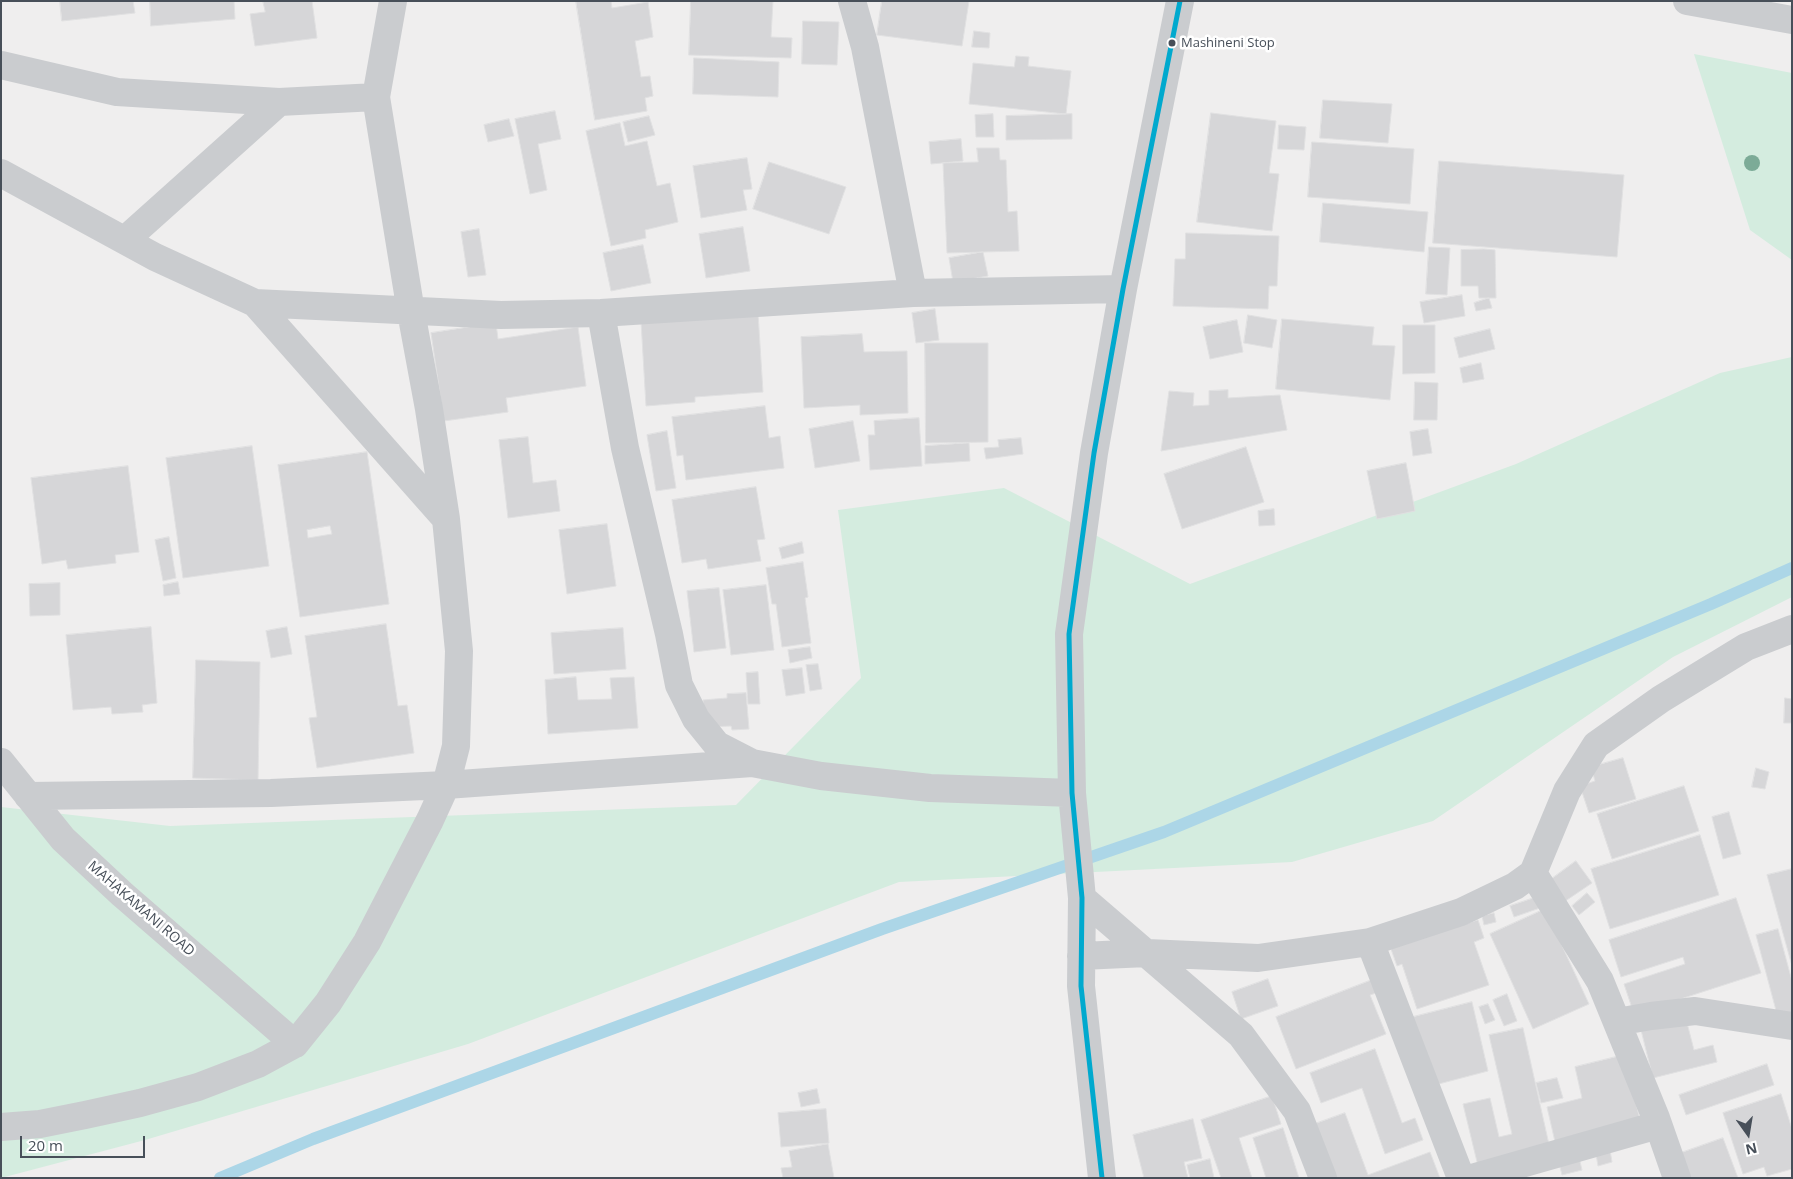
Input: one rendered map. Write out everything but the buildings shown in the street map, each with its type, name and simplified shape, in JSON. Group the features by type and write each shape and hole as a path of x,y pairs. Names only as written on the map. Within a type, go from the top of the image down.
{"street":[{"path":"1,1127 40,1124 85,1116 182,1091 258,1064 295,1044 328,1003 367,942 446,785 456,746 459,651 446,519 376,97 393,1"},
{"path":"852,1 864,48 913,293"},
{"path":"1102,1178 1081,986 1082,898 1073,805 1069,634 1094,454 1123,289 1180,1"},
{"path":"1687,1 1792,20"},
{"path":"1,65 117,92 279,102 376,97"},
{"path":"124,240 279,102"},
{"path":"1,173 155,257 255,303 501,315 601,312 913,293 1123,289"},
{"path":"255,303 446,519"},
{"path":"601,312 626,448 669,634 679,686 696,719 718,745 752,763"},
{"path":"1081,956 1147,953 1258,958 1370,942 1461,912 1515,886 1533,874 1566,791 1596,745 1661,699 1746,647 1792,629"},
{"name":"MAHAKAMANI ROAD","path":"1,762 63,839 122,894 295,1044"},
{"path":"28,796 271,793 446,785 752,763 821,776 1073,805"},
{"path":"1533,874 1600,981 1658,1125 1677,1178"},
{"path":"1082,898 1241,1035 1297,1111 1323,1178"},
{"path":"1370,942 1461,1178"},
{"path":"1617,1022 1695,1011 1792,1026"},
{"path":"1472,1178 1658,1125"}],"green space":[{"path":"1694,54 1792,73 1792,260 1750,230"},
{"path":"1792,357 1792,597 1673,657 1433,821 1292,862 899,882 468,1044 145,1140 1,1178 1,807 170,826 736,805 861,678 838,510 1004,488 1190,584 1516,464 1720,373"}],"waterway":[{"path":"220,1178 313,1139 882,929 1164,832 1711,604 1792,568"}],"transit line":[{"path":"1102,1178 1081,986 1082,898 1072,793 1069,634 1094,453 1123,289 1180,1"}],"place":[{"name":"Mashineni Stop","path":"1172,43"}]}
